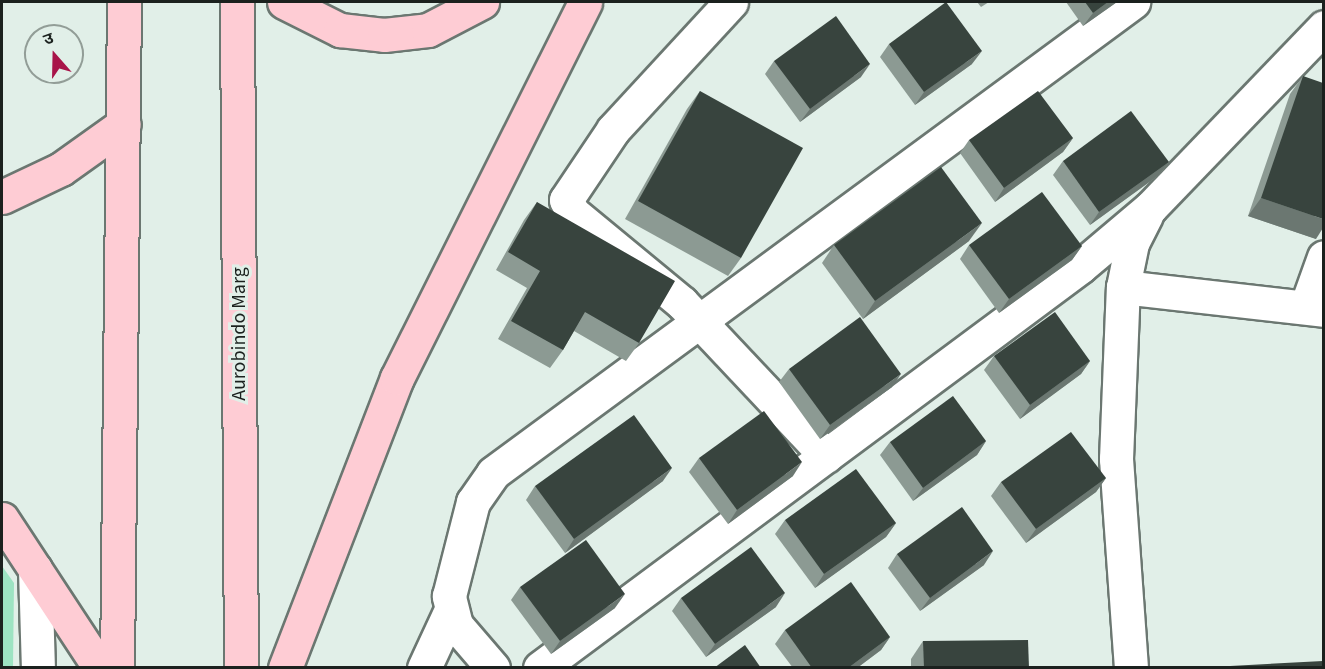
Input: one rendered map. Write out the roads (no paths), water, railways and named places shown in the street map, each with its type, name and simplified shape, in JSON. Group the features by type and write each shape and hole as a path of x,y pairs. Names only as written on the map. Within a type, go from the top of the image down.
{"main road":[{"path":"117,668 124,2"},
{"name":"Aurobindo Marg","path":"237,2 241,668"},
{"path":"284,2 340,30 384,35 428,30 482,2"},
{"path":"285,668 397,378 585,2"},
{"path":"2,197 60,169 124,124"},
{"path":"2,519 100,668"}],"street":[{"path":"731,2 613,130 566,200 573,213 698,319 826,456"},
{"path":"424,668 450,612 449,596 480,488 698,319 1132,2"},
{"path":"1320,2 1323,10"},
{"path":"540,668 1080,267 1150,208 1323,27"},
{"path":"1131,668 1116,459 1123,287 1132,243 1150,208"},
{"path":"1123,287 1315,308 1323,257"},
{"path":"35,569 38,668"},
{"path":"450,612 493,668"}]}
